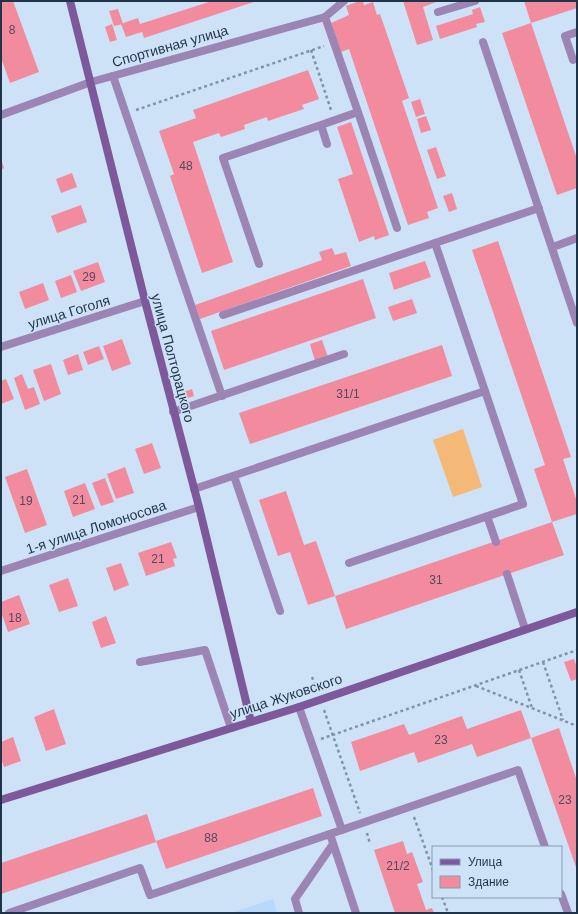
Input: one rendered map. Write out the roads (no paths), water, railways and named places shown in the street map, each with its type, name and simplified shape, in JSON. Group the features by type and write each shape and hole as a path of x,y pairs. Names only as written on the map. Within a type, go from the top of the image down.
{"street":[{"name":"улица Полторацкого","path":"70,1 173,412 199,507 251,722"},
{"name":"Спортивная улица","path":"1,115 91,82 325,17 344,1"},
{"path":"438,12 475,1"},
{"path":"325,17 397,228"},
{"path":"573,60 565,36 577,32"},
{"path":"483,42 553,246 577,323"},
{"path":"113,76 222,396"},
{"path":"259,264 223,158 358,112"},
{"path":"321,125 327,144"},
{"path":"223,315 539,208"},
{"path":"553,246 577,238"},
{"path":"349,563 523,504 435,243"},
{"name":"улица Гоголя","path":"1,347 145,302"},
{"path":"173,412 344,354"},
{"path":"194,489 484,391"},
{"path":"234,476 280,611"},
{"name":"1-я улица Ломоносова","path":"1,571 199,507"},
{"path":"487,516 496,542"},
{"path":"506,574 525,629"},
{"name":"улица Жуковского","path":"1,800 299,707 577,612"},
{"path":"140,662 205,650 231,728"},
{"path":"299,707 342,830"},
{"path":"9,913 140,868 150,895 518,770 545,846"},
{"path":"330,834 356,913"},
{"path":"299,913 295,899 333,844"},
{"path":"562,897 568,913"}]}
